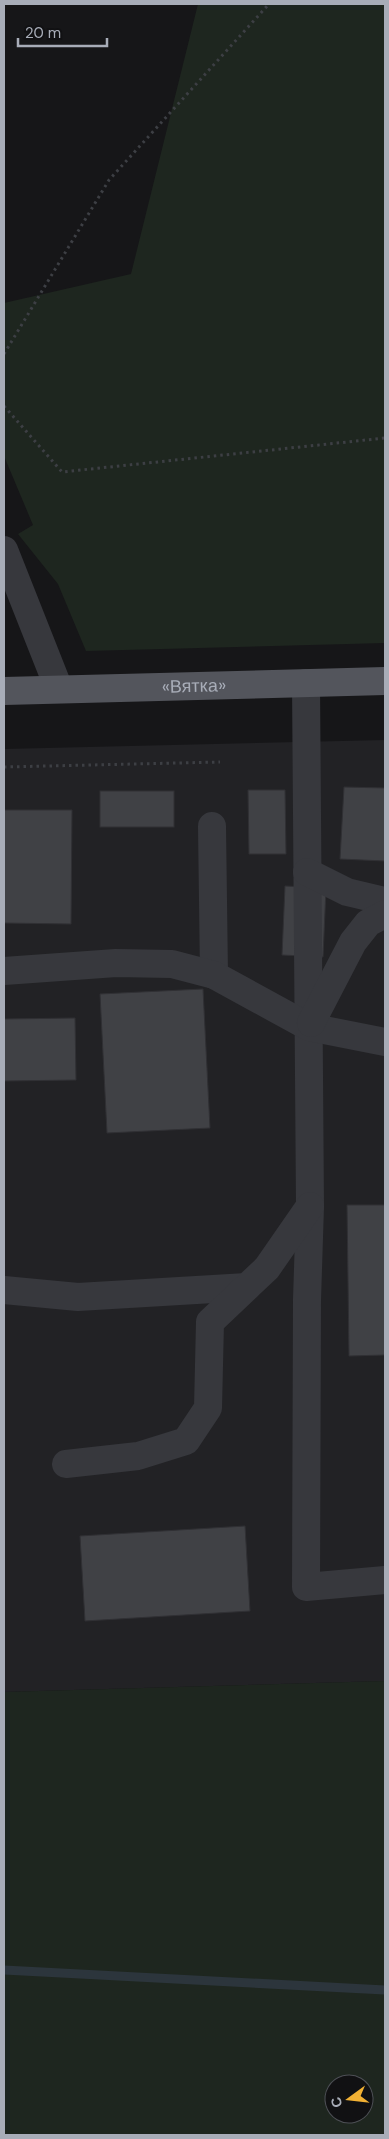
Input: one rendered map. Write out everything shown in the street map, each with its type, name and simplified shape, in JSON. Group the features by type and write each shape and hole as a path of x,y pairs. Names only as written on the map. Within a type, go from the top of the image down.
{"main road":[{"name":"«Вятка»","path":"4,691 385,681"}],"street":[{"path":"4,550 59,689"},
{"path":"306,683 310,1206 307,1300 306,1587 385,1580"},
{"path":"212,826 214,974"},
{"path":"307,872 347,892 385,901"},
{"path":"309,1027 353,942 368,924 385,914"},
{"path":"4,971 125,963 172,964 214,974 309,1027 385,1042"},
{"path":"66,1464 138,1456 186,1441 208,1408 210,1322 267,1268 310,1206"},
{"path":"4,1290 78,1297 246,1287"}],"path":[{"path":"4,354 109,180 269,4"},
{"path":"4,406 62,472 385,438"},
{"path":"4,766 220,762"}],"shaded area":[{"path":"198,4 385,4 385,643 86,651 58,584 18,534 33,525 4,456 4,303 131,274"},
{"path":"385,740 385,1681 4,1692 4,749"},
{"path":"385,1681 385,2135 4,2135 4,1692"}],"building":[{"path":"344,787 385,788 385,861 340,859"},
{"path":"248,790 285,790 286,854 249,854"},
{"path":"100,791 174,791 174,827 100,827"},
{"path":"4,810 72,810 71,924 4,923"},
{"path":"285,886 326,888 323,957 282,955"},
{"path":"203,989 210,1128 107,1133 100,994"},
{"path":"75,1018 76,1080 4,1081 4,1019"},
{"path":"347,1205 385,1205 385,1355 349,1356"},
{"path":"245,1526 250,1611 85,1621 80,1536"}],"waterway":[{"path":"4,1970 385,1990"}]}
